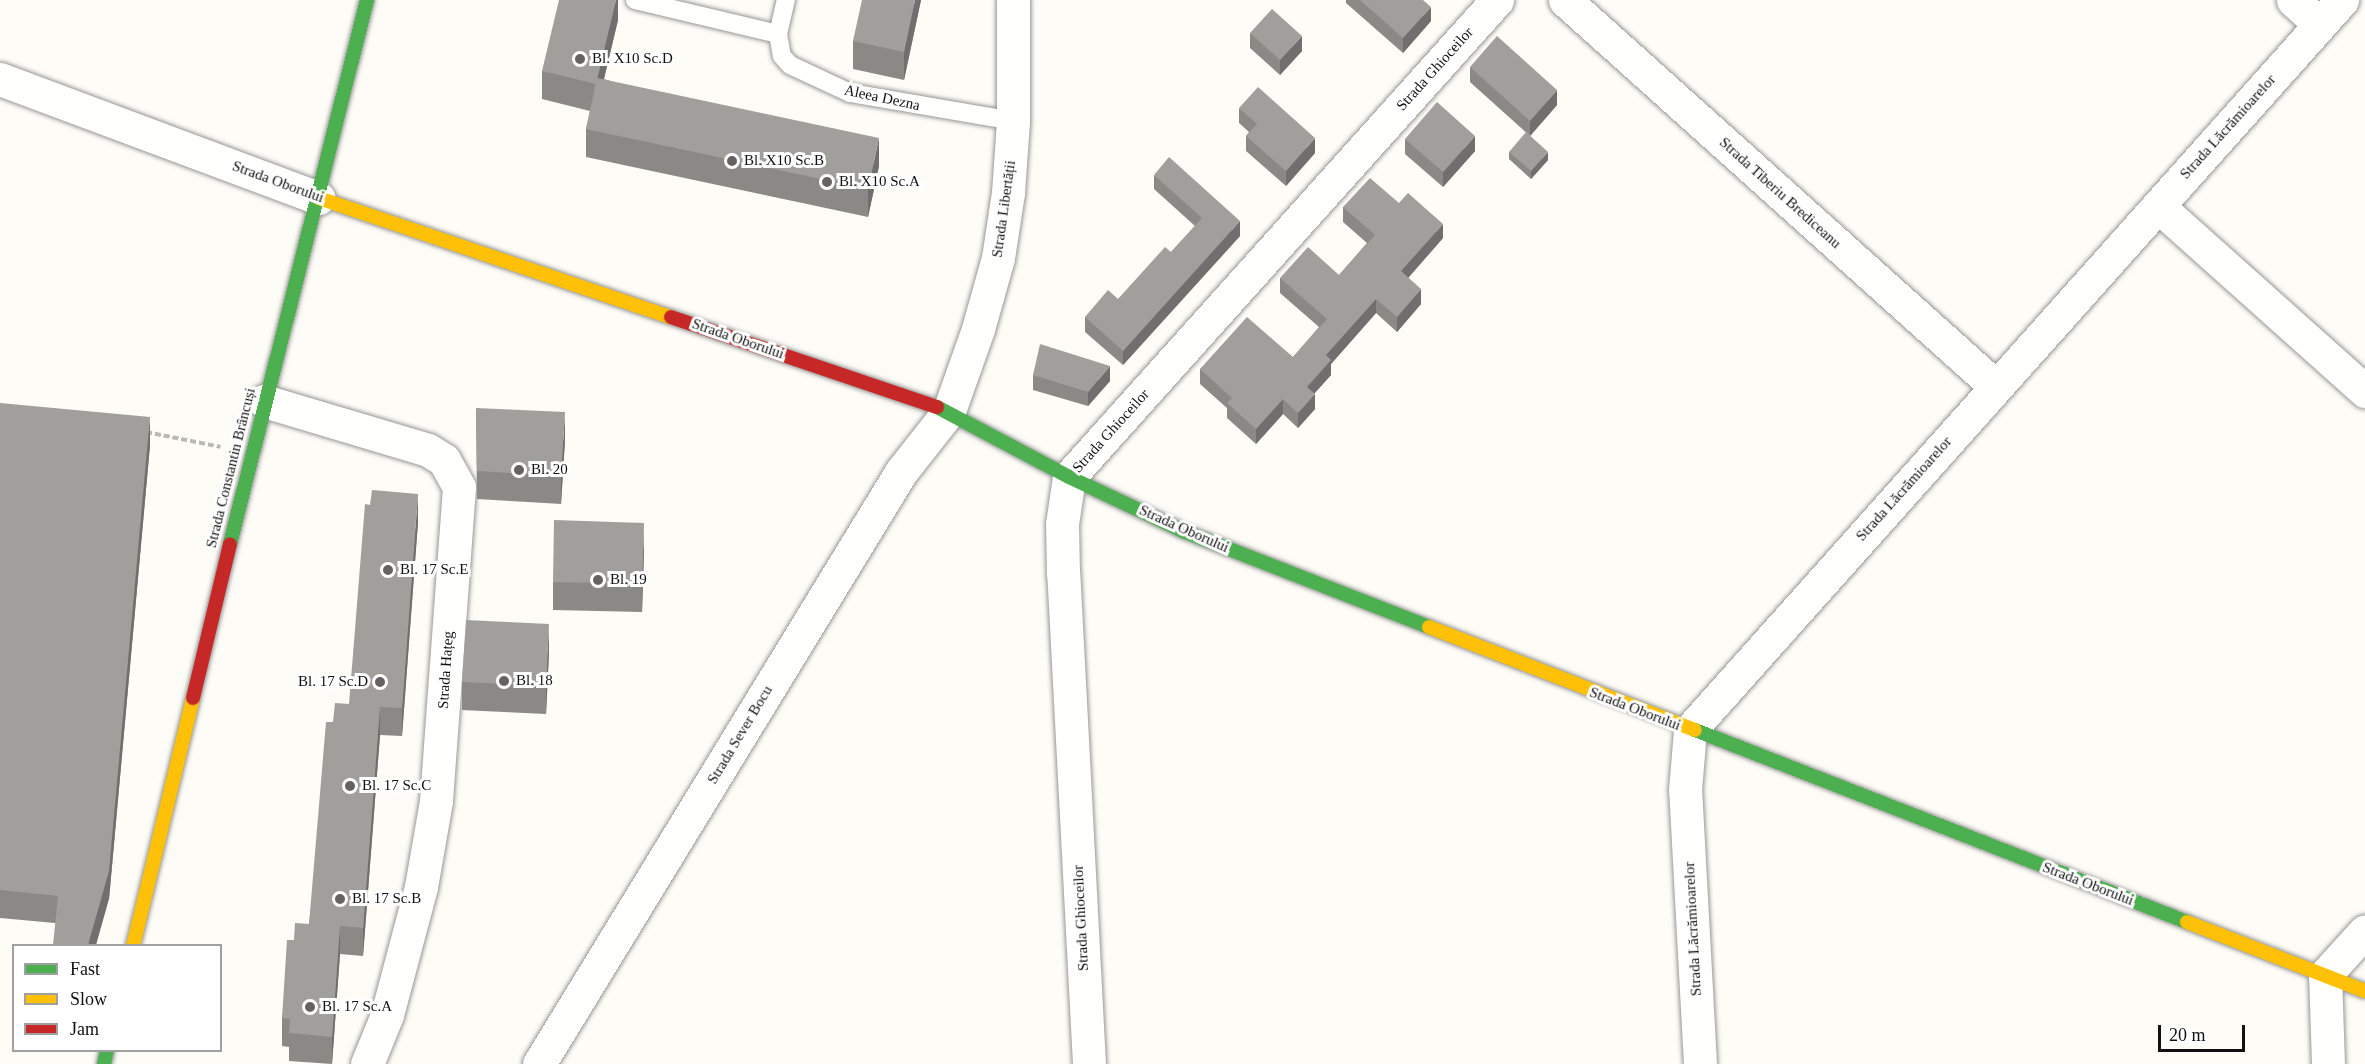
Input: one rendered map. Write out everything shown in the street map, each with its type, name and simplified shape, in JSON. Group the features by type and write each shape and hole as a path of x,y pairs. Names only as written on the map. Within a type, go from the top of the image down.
{"street":[{"name":"Strada Constantin Brâncuși","path":"133,944 251,453 367,0"},
{"name":"Strada Libertății","path":"948,411 978,329 998,258 1008,193 1013,120 1013,0"},
{"name":"Strada Ghioceilor","path":"1089,1064 1063,574 1062,524 1069,477 1497,0"},
{"name":"Strada Tiberiu Brediceanu","path":"1565,0 1995,386"},
{"path":"2293,0 2320,24"},
{"name":"Strada Lăcrămioarelor","path":"1700,1064 1685,790 1690,730 2342,0"},
{"name":"Strada Oborului","path":"0,79 318,198 948,411 1069,477 1183,531 2365,991"},
{"path":"2158,206 2365,392"},
{"name":"Strada Hațeg","path":"264,401 428,450 444,460 459,487 436,801 422,887 387,1015 367,1064"},
{"name":"Strada Sever Bocu","path":"539,1064 901,472 948,411"},
{"path":"2328,1064 2325,975 2365,931"}],"lane":[{"path":"635,0 778,34 786,0"},
{"name":"Aleea Dezna","path":"778,34 782,56 790,65 850,93 1013,120"}],"path":[{"path":"137,432 251,453"}],"building":[{"name":"Bl. X10 Sc.D","path":"559,0 616,0 596,84 542,71"},
{"path":"862,0 915,0 904,52 853,41"},
{"path":"1360,0 1423,0 1431,7 1403,38"},
{"path":"1272,9 1302,36 1280,60 1250,33"},
{"path":"1497,36 1557,90 1530,121 1470,67"},
{"path":"597,78 879,138 868,189 586,129"},
{"path":"1258,87 1315,138 1286,171 1246,136 1257,124 1239,108"},
{"path":"1437,102 1475,136 1443,172 1405,139"},
{"path":"1526,132 1548,152 1531,171 1509,152"},
{"path":"1169,157 1240,221 1123,351 1085,317 1108,290 1118,299 1165,247 1171,252 1202,218 1154,175"},
{"path":"1370,178 1399,203 1408,193 1443,224 1401,271 1421,289 1397,317 1376,299 1326,355 1331,360 1307,387 1315,394 1298,413 1283,399 1256,429 1227,403 1232,398 1200,369 1247,317 1293,357 1327,319 1280,278 1308,247 1339,275 1375,235 1343,207"},
{"path":"1040,344 1110,366 1088,392 1033,375"},
{"path":"0,403 150,417 109,871 88,944 53,944 58,896 0,890"},
{"path":"476,408 565,412 561,476 477,471"},
{"path":"372,490 418,494 402,708 380,707 363,928 340,926 332,1037 289,1033 290,1019 282,1018 287,940 294,940 295,923 309,924 326,722 333,722 335,703 349,704 365,504 370,505"},
{"path":"554,520 644,523 642,584 553,582"},
{"path":"466,620 549,624 546,686 462,682"}],"traffic: fast":[{"path":"230,544 367,0"},
{"path":"937,407 1069,477 1183,531 1429,627"},
{"path":"1695,730 2187,922"},
{"path":"104,1064 107,1052"}],"traffic: slow":[{"path":"319,198 671,317"},
{"path":"1429,627 1695,730"},
{"path":"133,944 193,698"},
{"path":"2187,922 2365,991"}],"traffic: jam":[{"path":"671,317 937,407"},
{"path":"193,698 230,544"}],"place":[{"name":"Bl. X10 Sc.D","path":"580,59"},
{"name":"Bl. X10 Sc.B","path":"732,161"},
{"name":"Bl. X10 Sc.A","path":"827,182"},
{"name":"Bl. 20","path":"519,470"},
{"name":"Bl. 17 Sc.E","path":"388,570"},
{"name":"Bl. 19","path":"598,580"},
{"name":"Bl. 18","path":"504,681"},
{"name":"Bl. 17 Sc.D","path":"380,682"},
{"name":"Bl. 17 Sc.C","path":"350,786"},
{"name":"Bl. 17 Sc.B","path":"340,899"},
{"name":"Bl. 17 Sc.A","path":"310,1007"}]}
